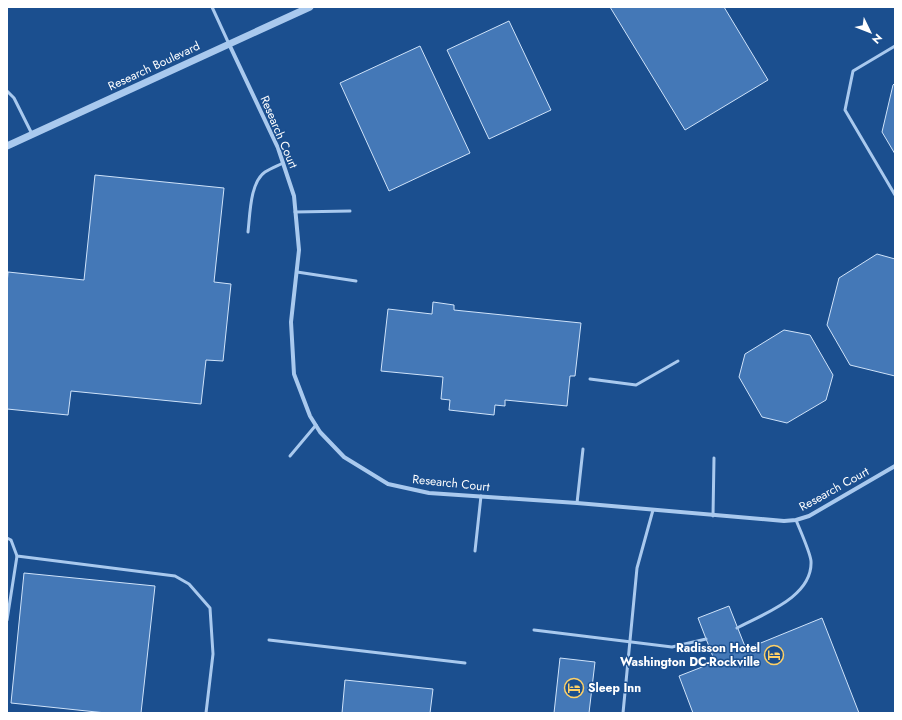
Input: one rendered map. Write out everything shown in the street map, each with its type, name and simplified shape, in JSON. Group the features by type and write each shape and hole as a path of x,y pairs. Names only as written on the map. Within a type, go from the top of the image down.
{"street":[{"name":"Research Boulevard","path":"7,146 310,7"},
{"name":"Research Court","path":"229,44 278,148 294,196 299,250 291,322 294,374 310,416 320,432 344,457 388,484 429,493 576,503 784,521 796,520 809,516 895,466"}],"lane":[{"path":"212,7 229,44"},
{"path":"895,46 853,71 845,110 895,195"},
{"path":"7,91 14,98 32,134"},
{"path":"248,232 253,196 257,181 265,172 283,163"},
{"path":"295,212 350,210"},
{"path":"297,272 356,281"},
{"path":"590,379 636,385 678,361"},
{"path":"290,456 316,425"},
{"path":"576,503 583,449"},
{"path":"713,516 714,458"},
{"path":"476,551 481,496"},
{"path":"623,713 637,568 653,510"},
{"path":"738,628 783,604 799,592 808,578 811,561 796,520"},
{"path":"7,538 11,540 17,556 7,620"},
{"path":"17,556 175,576 189,584 210,608 213,654 206,713"},
{"path":"534,630 672,647 706,639"},
{"path":"269,640 465,663"}],"building":[{"path":"610,7 724,7 768,80 685,130"},
{"path":"509,21 551,110 489,139 447,50"},
{"path":"420,46 470,153 389,191 340,83"},
{"path":"895,83 895,154 882,132 893,85"},
{"path":"95,175 224,188 214,282 231,284 223,361 206,360 201,404 71,391 68,415 7,409 8,272 84,280"},
{"path":"877,254 895,259 895,376 850,365 827,325 839,278"},
{"path":"433,302 454,305 454,310 581,323 575,376 570,376 567,406 505,400 505,406 495,405 494,415 449,410 450,400 441,399 443,377 381,371 388,309 432,314"},
{"path":"784,330 810,335 833,375 826,400 787,423 762,417 739,377 745,354"},
{"path":"24,573 155,586 141,713 106,713 11,703"},
{"name":"Radisson Hotel Washington DC-Rockville","path":"729,606 746,649 822,618 859,713 693,713 679,676 715,662 698,618"},
{"name":"Sleep Inn","path":"560,658 595,662 589,713 554,713"},
{"path":"345,680 433,689 430,713 342,713"}],"place":[{"name":"Radisson Hotel Washington DC-Rockville","path":"774,655"},
{"name":"Sleep Inn","path":"574,688"}]}
